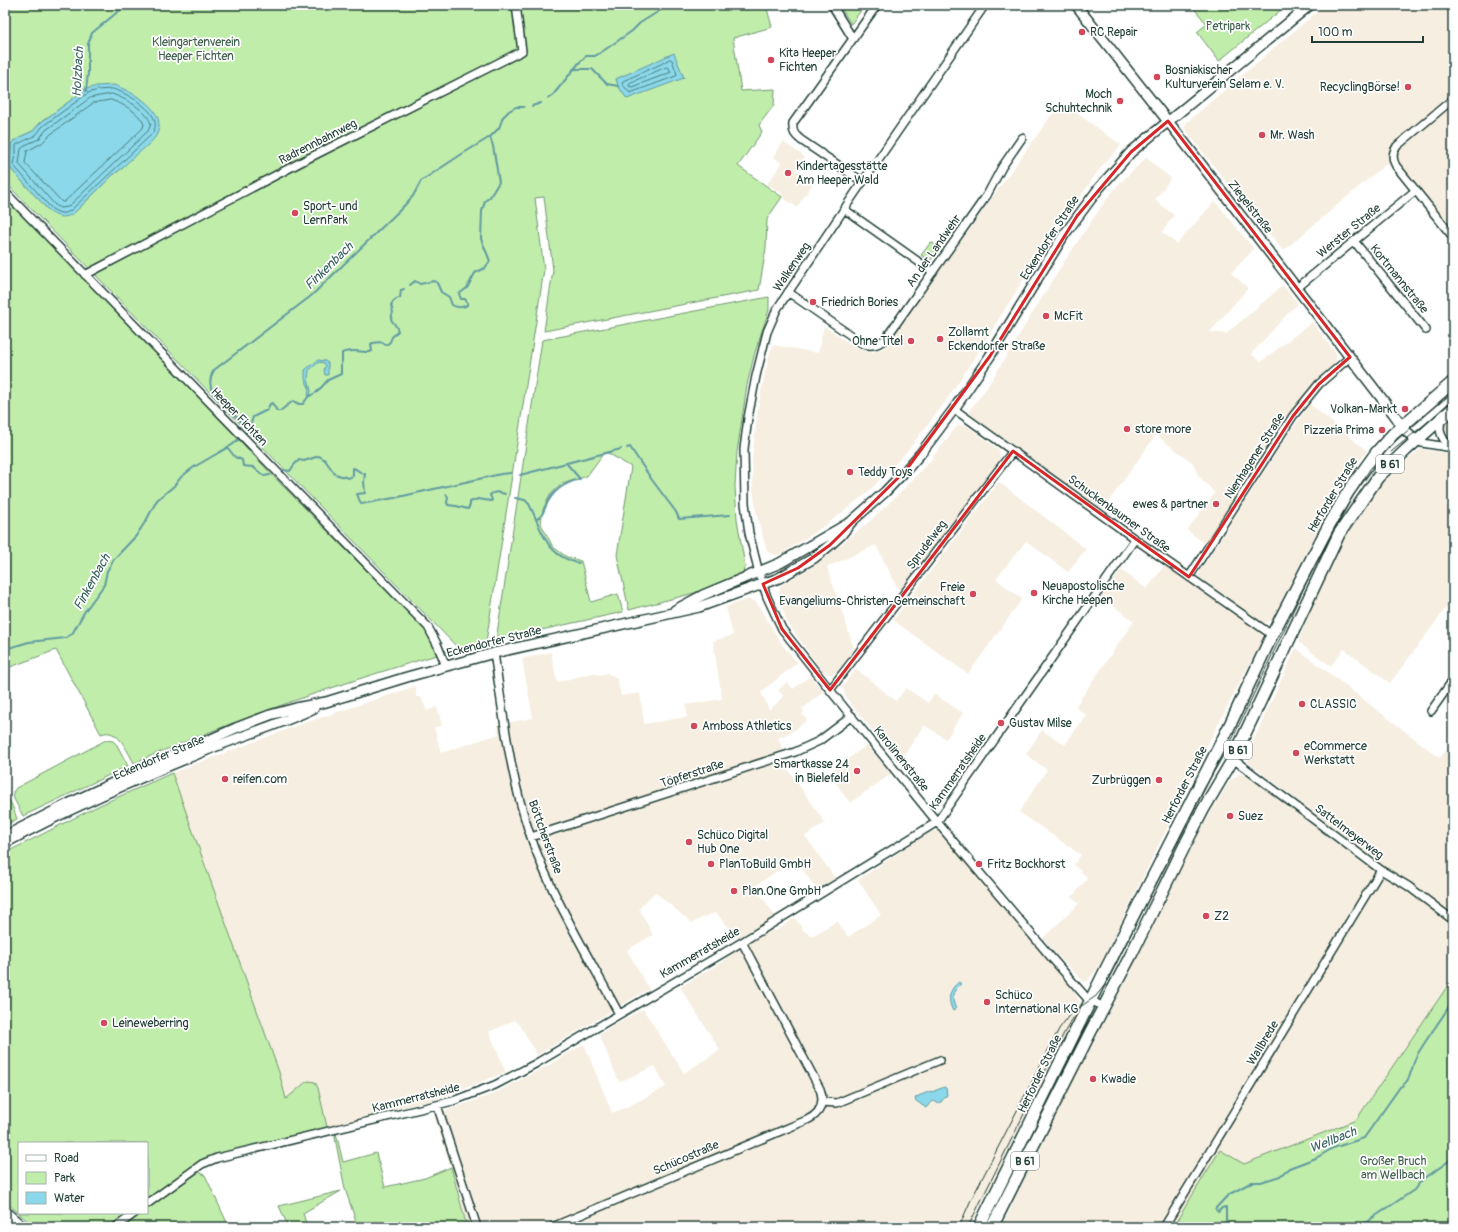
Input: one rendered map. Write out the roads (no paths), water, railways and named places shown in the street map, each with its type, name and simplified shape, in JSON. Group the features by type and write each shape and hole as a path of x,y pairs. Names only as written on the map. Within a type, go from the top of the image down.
{"main road":[{"name":"Herforder Straße","path":"981,1223 1090,1000 1219,746 1272,635 1328,527 1348,492 1376,453 1403,426 1453,382"},
{"name":"B 61","path":"995,1226 1103,1007 1130,957 1203,810 1233,759 1339,534 1378,477 1453,408"},
{"path":"1219,746 1233,759"},
{"path":"5,1212 22,1227"}],"street":[{"name":"Radrennbahnweg","path":"85,275 296,165 522,51 516,5"},
{"path":"832,5 853,39"},
{"path":"862,182 801,140 794,133 793,123 877,5"},
{"name":"Walkenweg","path":"763,584 759,573 744,503 744,449 756,376 767,332 777,309 788,292 862,182 985,5"},
{"name":"Ziegelstraße","path":"1076,5 1168,121 1403,426 1417,440"},
{"name":"Eckendorfer Straße","path":"5,836 68,804 236,728 281,712 326,702 494,653 640,621 670,612 699,607 763,584 786,574 814,558 841,535 852,521 885,492 906,470 954,409 990,356 1077,216 1099,188 1131,152 1310,5"},
{"path":"1453,99 1397,146 1393,152 1393,159 1396,166 1453,237"},
{"name":"An der Landwehr","path":"788,292 863,344 875,345 886,338 987,195 1002,167 1022,138"},
{"name":"Werster Straße","path":"1297,288 1416,190"},
{"name":"Heeper Fichten","path":"5,192 428,627 446,666"},
{"path":"844,209 933,272"},
{"name":"Kortmannstraße","path":"1354,241 1426,330"},
{"name":"Nienhagener Straße","path":"1189,577 1293,416 1320,384 1350,357"},
{"name":"Schuckenbaumer Straße","path":"954,409 1272,635"},
{"path":"1443,418 1440,427 1440,434 1443,440 1452,448"},
{"path":"1417,440 1422,443 1452,448"},
{"name":"Sprudelweg","path":"830,690 1013,451"},
{"name":"Eckendorfer Straße","path":"670,612 703,595 759,573 795,555 852,521"},
{"name":"Kammerratsheide","path":"148,1203 202,1164 217,1158 437,1105 459,1099 506,1080 742,942 937,822 1135,539"},
{"name":"Karolinenstraße","path":"763,584 782,629 830,690 937,822 1065,974 1090,1000 1103,1007"},
{"name":"Böttcherstraße","path":"494,653 518,789 531,837 553,889 619,1014"},
{"path":"1431,711 1453,680"},
{"name":"Eckendorfer Straße","path":"5,843 137,779 220,744 294,717 326,702"},
{"name":"Töpferstraße","path":"531,837 795,752 820,741 852,716"},
{"name":"Sattelmeyerweg","path":"1233,759 1381,870 1408,886 1453,920"},
{"name":"Wallbrede","path":"1164,1227 1381,870"},
{"path":"742,942 820,1089 822,1102 837,1103 940,1060"},
{"name":"Schücostraße","path":"552,1227 807,1120 815,1115 822,1102"},
{"path":"437,1105 477,1227"},
{"path":"116,1227 134,1214"},
{"path":"981,1223 995,1226"}],"water":[{"path":"674,53 684,78 627,99 618,86 616,79"},
{"path":"114,85 131,92 154,111 158,118 159,127 156,136 73,214 63,217 56,215 50,212 10,168 9,162 11,144 14,140 17,140 33,131 40,123 86,89 97,86"},
{"path":"318,360 328,363 328,375 325,375 324,368 326,366 324,363 319,362 309,370 308,379 311,391 310,396 308,397 309,388 305,379 305,370"},
{"path":"959,982 961,984 953,995 953,1002 956,1009 953,1011 950,1003 950,995 953,988"},
{"path":"944,1087 946,1088 947,1095 939,1104 934,1101 926,1108 915,1100 916,1097"}],"waterway":[{"name":"Holzbach","path":"86,91 88,73 88,44 92,33 126,5"},
{"name":"Finkenbach","path":"548,98 553,95 586,56 595,56 632,31 640,23 669,5"},
{"path":"573,69 592,69 607,84 618,86"},
{"name":"Finkenbach","path":"532,106 541,103"},
{"name":"Finkenbach","path":"249,430 213,393 210,382 214,370 311,296 401,209 413,196 421,181 490,137 499,128 503,117 509,111 516,107 524,107"},
{"name":"Finkenbach","path":"410,285 415,281 420,284 434,281 437,283 441,292 449,297 452,305 460,307 468,304 465,299 461,299 459,294 467,288 475,273 485,268 490,261 481,239 482,211 485,201 490,197 499,182 490,137"},
{"name":"Finkenbach","path":"243,435 249,430 253,417 267,410 270,404 272,403 277,411 280,411 293,401 303,404 308,397 317,392 328,380 341,374 342,353 352,351 370,352 372,351 371,344 381,342 386,345 390,342 392,337 398,331 391,319 393,312 391,305 394,300 400,298 401,290 404,289"},
{"name":"Finkenbach","path":"5,649 29,642 65,638 72,634 85,611 104,585 107,571 114,559 136,536 157,500 194,467 232,445 240,438"},
{"path":"227,447 235,457 242,460 243,466 253,467 264,476 270,475"},
{"path":"627,448 630,447 676,512 679,519 730,515"},
{"path":"520,475 621,449"},
{"path":"283,470 290,471 299,460 304,461 319,456 325,460 335,474 348,478 353,476 353,468 365,474 365,493 357,494 361,504 511,473"},
{"path":"537,519 542,515 552,496 559,488 580,479 567,464"},
{"path":"446,494 448,497 448,505 468,509 470,502 478,499 491,501 490,495 495,492 505,494"},
{"path":"515,498 525,500 529,504 546,541 552,548 559,555 568,560 579,563"},
{"name":"Wellbach","path":"1226,1227 1226,1207 1222,1208 1218,1212 1216,1208 1228,1195 1252,1182 1261,1182 1280,1176 1289,1168 1316,1158 1333,1148 1364,1138 1400,1087 1407,1081 1417,1055 1453,1000"},
{"path":"1359,1227 1414,1190 1421,1181 1453,1158"}],"tram line":[{"path":"959,1227 970,1202 1059,1029 1070,1014 1096,996 1107,982 1205,787 1230,744 1311,573 1342,514 1370,469 1391,445 1453,392"},
{"path":"1391,452 1453,401"},
{"path":"968,1227 1064,1033 1073,1018"}],"place":[{"name":"RC Repair","path":"1082,32"},
{"name":"Kita Heeper Fichten","path":"771,60"},
{"name":"Bosniakischer Kulturverein Selam e. V.","path":"1157,77"},
{"name":"RecyclingBörse!","path":"1408,87"},
{"name":"Moch Schuhtechnik","path":"1120,101"},
{"name":"Mr. Wash","path":"1262,135"},
{"name":"Kindertagesstätte Am Heeper Wald","path":"788,173"},
{"name":"Sport- und LernPark","path":"295,213"},
{"name":"Friedrich Bories","path":"813,302"},
{"name":"McFit","path":"1046,316"},
{"name":"Zollamt Eckendorfer Straße","path":"940,339"},
{"name":"Ohne Titel","path":"911,341"},
{"name":"Volkan-Markt","path":"1405,409"},
{"name":"store more","path":"1127,429"},
{"name":"Pizzeria Prima","path":"1382,430"},
{"name":"Teddy Toys","path":"850,472"},
{"name":"ewes & partner","path":"1216,504"},
{"name":"Neuapostolische Kirche Heepen","path":"1034,593"},
{"name":"Freie Evangeliums-Christen-Gemeinschaft","path":"973,594"},
{"name":"CLASSIC","path":"1302,704"},
{"name":"Gustav Milse","path":"1001,723"},
{"name":"Amboss Athletics","path":"694,726"},
{"name":"eCommerce Werkstatt","path":"1296,753"},
{"name":"Smartkasse 24 in Bielefeld","path":"857,771"},
{"name":"reifen.com","path":"225,779"},
{"name":"Zurbrüggen","path":"1159,780"},
{"name":"Suez","path":"1230,816"},
{"name":"Schüco Digital Hub One","path":"689,842"},
{"name":"PlanToBuild GmbH","path":"711,864"},
{"name":"Fritz Bockhorst","path":"979,864"},
{"name":"Plan.One GmbH","path":"734,891"},
{"name":"Z2","path":"1206,916"},
{"name":"Schüco International KG","path":"987,1002"},
{"name":"Leineweberring","path":"104,1023"},
{"name":"Kwadie","path":"1093,1079"}],"park label":[{"name":"Petripark","path":"1228,26"},
{"name":"Kleingartenverein Heeper Fichten","path":"196,49"},
{"name":"Großer Bruch am Wellbach","path":"1393,1168"}]}
